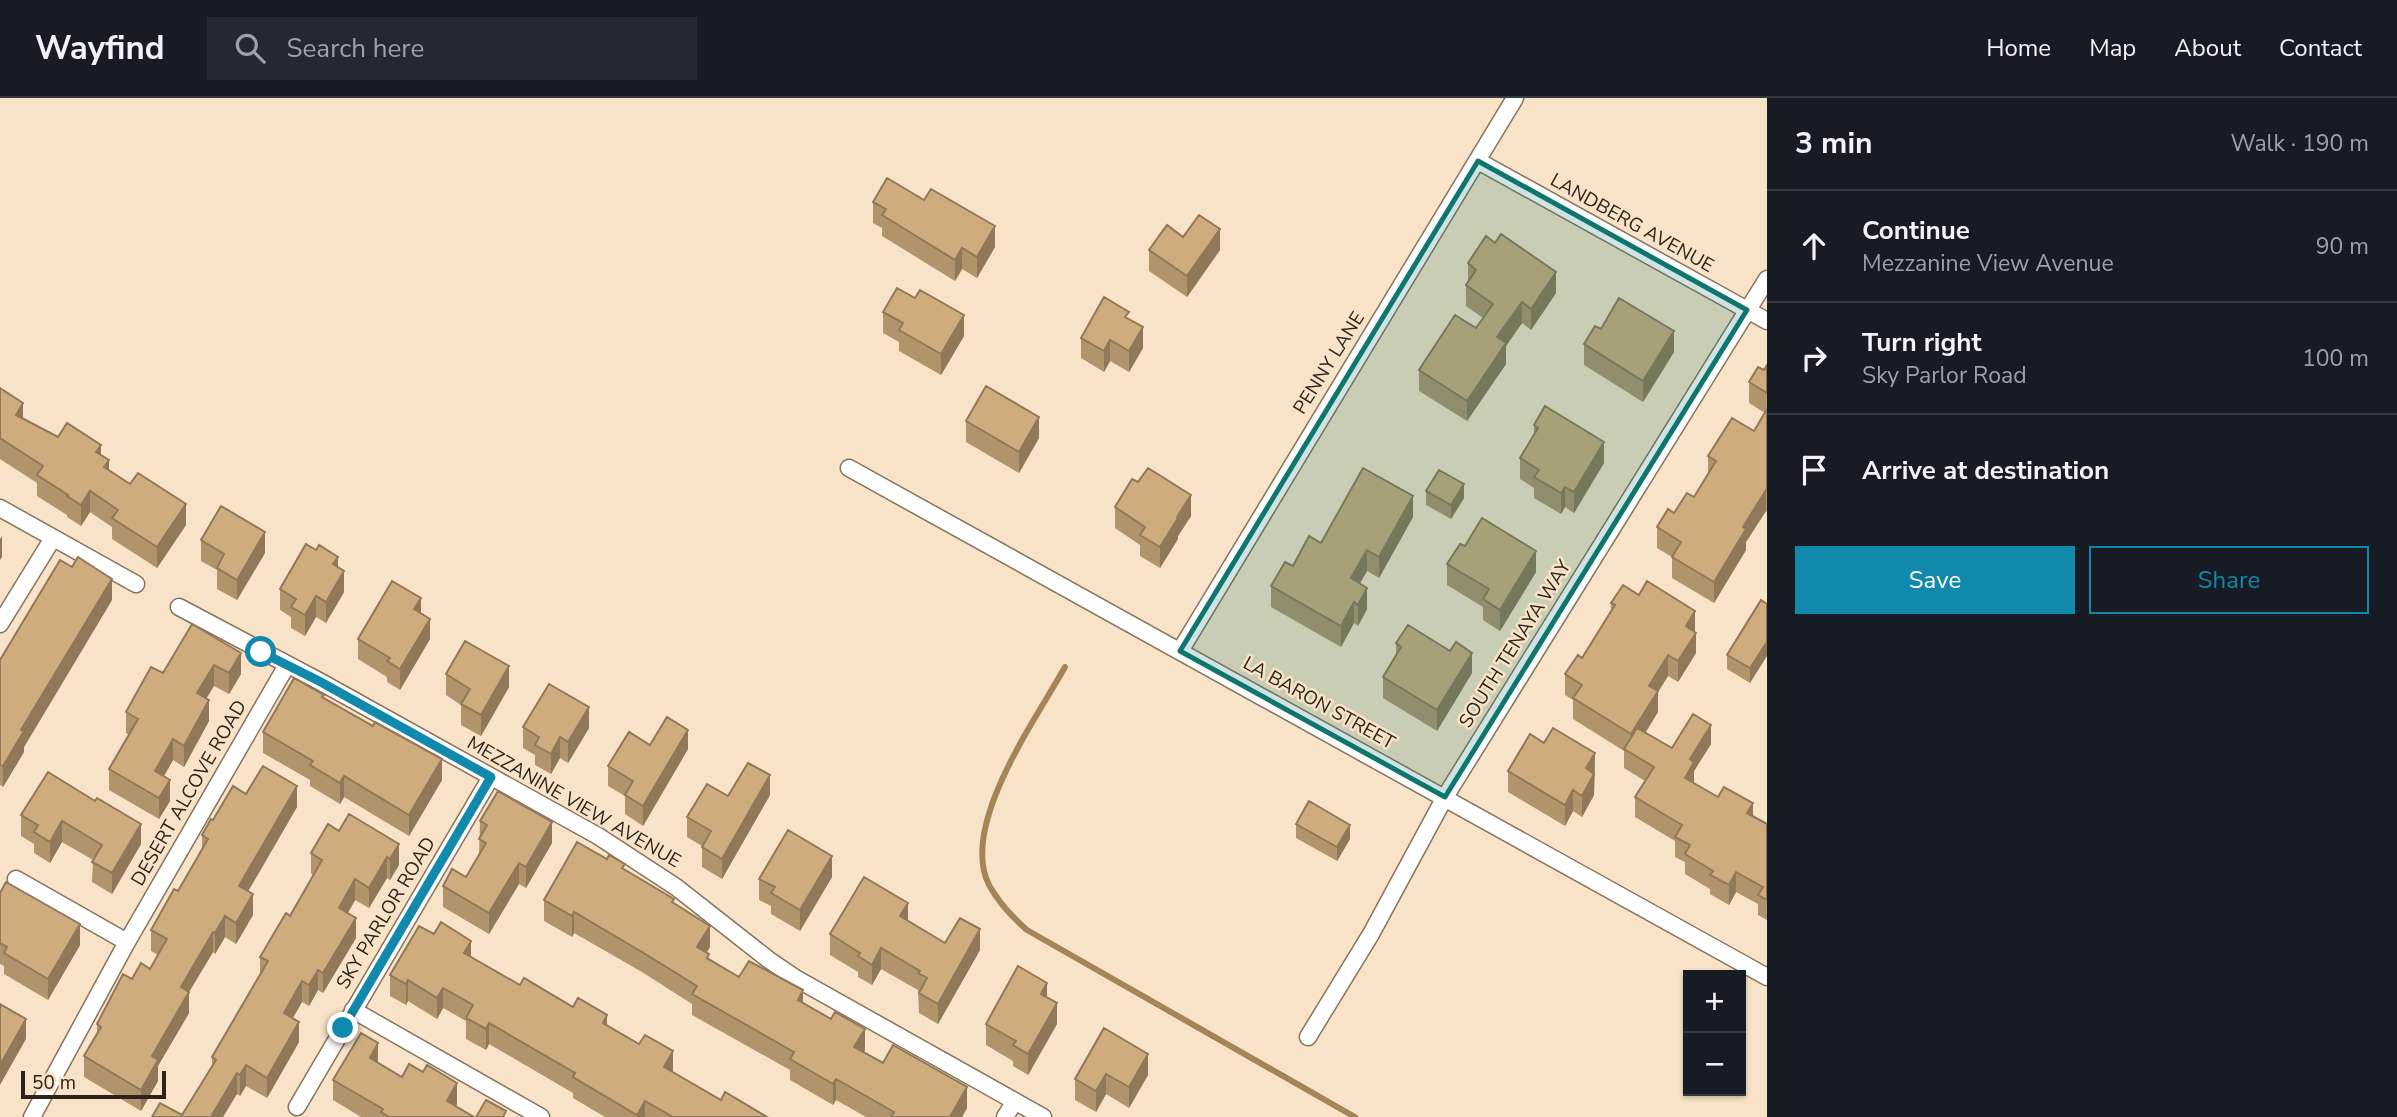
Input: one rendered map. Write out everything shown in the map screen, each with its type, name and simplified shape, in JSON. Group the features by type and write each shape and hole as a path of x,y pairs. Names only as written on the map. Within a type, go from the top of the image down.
{"street":[{"name":"PENNY LANE","path":"1180,651 1515,98"},
{"name":"LANDBERG AVENUE","path":"1478,162 1767,321"},
{"name":"SOUTH TENAYA WAY","path":"1308,1037 1371,933 1445,797 1767,279"},
{"name":"LA BARON STREET","path":"849,468 1767,977"},
{"path":"0,508 136,584"},
{"path":"0,624 53,538"},
{"name":"MEZZANINE VIEW AVENUE","path":"179,607 491,777 644,864 797,979 1042,1117"},
{"name":"DESERT ALCOVE ROAD","path":"32,1117 127,942 287,665"},
{"name":"SKY PARLOR ROAD","path":"297,1107 491,777"},
{"path":"16,879 127,942"},
{"path":"354,1010 541,1117"},
{"path":"1005,1117 1015,1101"}],"highlighted area":[{"path":"1478,161 1747,310 1445,797 1180,651"}],"building":[{"path":"887,178 924,200 931,189 995,226 977,257 962,248 955,260 882,215 886,209 873,202"},
{"path":"1199,215 1220,229 1187,276 1149,250 1167,225 1183,237"},
{"path":"1501,234 1556,272 1531,309 1522,302 1497,337 1506,343 1467,401 1419,370 1455,315 1476,328 1493,304 1466,285 1476,270 1468,263 1486,236 1495,243"},
{"path":"897,288 915,298 920,290 964,315 941,354 899,330 903,323 883,312"},
{"path":"1104,297 1129,312 1125,317 1143,327 1129,351 1110,340 1104,351 1081,338"},
{"path":"1619,298 1674,331 1643,381 1584,344 1595,326 1601,329"},
{"path":"1767,365 1767,393 1749,382 1758,367 1764,370"},
{"path":"986,386 1039,417 1019,452 966,421"},
{"path":"0,388 23,403 16,415 58,437 67,423 101,445 96,452 109,460 104,467 130,484 138,473 186,504 157,547 112,518 118,510 90,491 81,505 67,496 37,475 43,466 0,438"},
{"path":"1545,406 1604,442 1574,492 1565,487 1561,493 1534,477 1539,470 1520,458 1538,428 1534,425"},
{"path":"1767,409 1767,491 1743,527 1746,529 1714,582 1672,557 1681,542 1657,527 1668,509 1674,513 1687,493 1694,497 1716,461 1708,456 1732,418 1754,431"},
{"path":"1148,468 1191,495 1160,547 1140,535 1145,527 1115,507 1132,479 1138,482"},
{"path":"1363,468 1413,496 1379,557 1367,550 1351,578 1367,588 1358,605 1354,602 1341,626 1271,586 1285,562 1293,566 1309,536 1321,543"},
{"path":"1439,470 1464,484 1451,505 1426,491"},
{"path":"221,506 265,532 237,580 217,568 224,554 201,540"},
{"path":"1482,518 1536,551 1500,610 1483,599 1489,589 1447,564 1460,544 1465,546"},
{"path":"306,544 316,550 319,545 338,557 333,564 344,571 326,602 316,596 305,615 291,607 296,599 280,589"},
{"path":"78,557 112,579 21,730 24,731 3,766 0,765 0,660 60,560 72,567"},
{"path":"392,581 421,598 414,609 430,619 400,669 387,661 390,658 358,639"},
{"path":"1647,581 1695,611 1686,626 1696,633 1678,661 1668,655 1649,686 1658,691 1631,734 1573,698 1582,685 1565,674 1578,655 1582,658 1615,605 1611,603 1623,585 1639,595"},
{"path":"1761,600 1767,604 1767,642 1750,668 1727,655"},
{"path":"192,624 241,653 229,673 214,665 197,693 209,700 184,746 173,739 155,771 170,780 159,798 109,769 138,719 126,712 151,667 163,673"},
{"path":"1408,625 1450,651 1456,642 1472,653 1437,710 1383,677 1401,647 1396,643"},
{"path":"465,641 509,666 481,715 461,704 470,689 446,674"},
{"path":"294,678 373,726 375,722 442,759 409,815 344,776 340,783 310,765 313,761 263,732"},
{"path":"549,684 589,707 568,742 560,737 551,754 535,745 539,737 523,727"},
{"path":"1693,714 1711,725 1690,759 1694,762 1685,778 1718,797 1724,787 1753,803 1747,813 1767,824 1767,900 1758,895 1763,887 1736,872 1729,885 1710,875 1713,871 1685,854 1690,845 1675,837 1682,825 1635,797 1654,767 1624,749 1637,728 1672,748"},
{"path":"667,717 688,730 643,806 625,795 633,781 608,766 629,732 650,745"},
{"path":"1553,728 1595,753 1586,768 1594,774 1582,796 1573,790 1565,805 1508,771 1530,734 1544,743"},
{"path":"748,763 770,775 722,859 702,847 711,831 687,817 707,784 728,796"},
{"path":"263,766 297,786 239,886 253,894 236,923 225,916 181,987 189,992 152,1056 158,1060 141,1090 84,1056 101,1027 97,1024 123,974 132,979 141,963 150,969 167,939 151,930 174,889 178,891 208,839 202,835 211,819 213,820 233,786 246,794"},
{"path":"48,772 95,801 97,798 141,824 112,873 92,862 102,845 62,821 50,842 34,832 38,825 21,815"},
{"path":"498,791 552,822 526,867 519,863 489,913 443,886 452,869 466,877 486,843 479,839 487,825 480,821"},
{"path":"1309,801 1350,825 1337,847 1296,824"},
{"path":"349,814 399,844 390,859 387,857 369,888 355,879 339,908 356,918 323,973 318,970 309,985 302,981 284,1013 299,1022 267,1078 246,1065 240,1075 237,1073 212,1115 216,1117 152,1117 160,1103 182,1115 216,1060 212,1057 268,961 260,957 286,913 290,916 322,860 311,853 328,824 339,831"},
{"path":"788,830 832,856 800,910 771,893 775,887 759,879"},
{"path":"577,842 607,859 609,855 625,864 622,868 674,899 672,902 710,926 697,947 709,954 707,958 739,977 749,961 803,990 798,1000 831,1019 835,1012 865,1029 854,1047 883,1063 893,1045 967,1087 950,1117 891,1117 894,1112 836,1079 833,1084 790,1059 794,1052 692,994 697,986 574,912 572,916 544,900"},
{"path":"864,877 908,903 900,916 945,943 960,918 980,929 938,1004 919,993 927,978 918,973 920,971 881,948 872,965 858,956 860,953 830,934"},
{"path":"6,882 80,924 48,979 4,953 7,947 0,943 0,893"},
{"path":"441,922 471,941 464,953 520,985 524,978 573,1007 578,998 607,1015 603,1023 639,1044 645,1035 673,1051 664,1067 721,1100 725,1092 767,1117 673,1117 645,1101 637,1115 573,1077 575,1073 489,1023 486,1029 466,1018 473,1005 443,988 437,998 408,980 406,984 390,975 419,926 434,934"},
{"path":"1018,966 1047,983 1041,994 1057,1003 1028,1054 1013,1045 1016,1041 986,1024"},
{"path":"0,1004 26,1019 0,1065"},
{"path":"1104,1028 1148,1054 1129,1087 1106,1074 1096,1091 1075,1079"},
{"path":"361,1033 378,1043 370,1058 402,1077 409,1064 423,1072 427,1065 457,1083 447,1101 474,1117 389,1117 381,1112 383,1109 333,1080"},
{"path":"486,1100 506,1111 503,1117 476,1117"}],"waterway":[{"path":"1065,667 1020,743 992,804 984,833 982,861 993,892 1027,930 1355,1117"}],"route":[{"path":"261,652 319,681 491,777 343,1028"}]}
